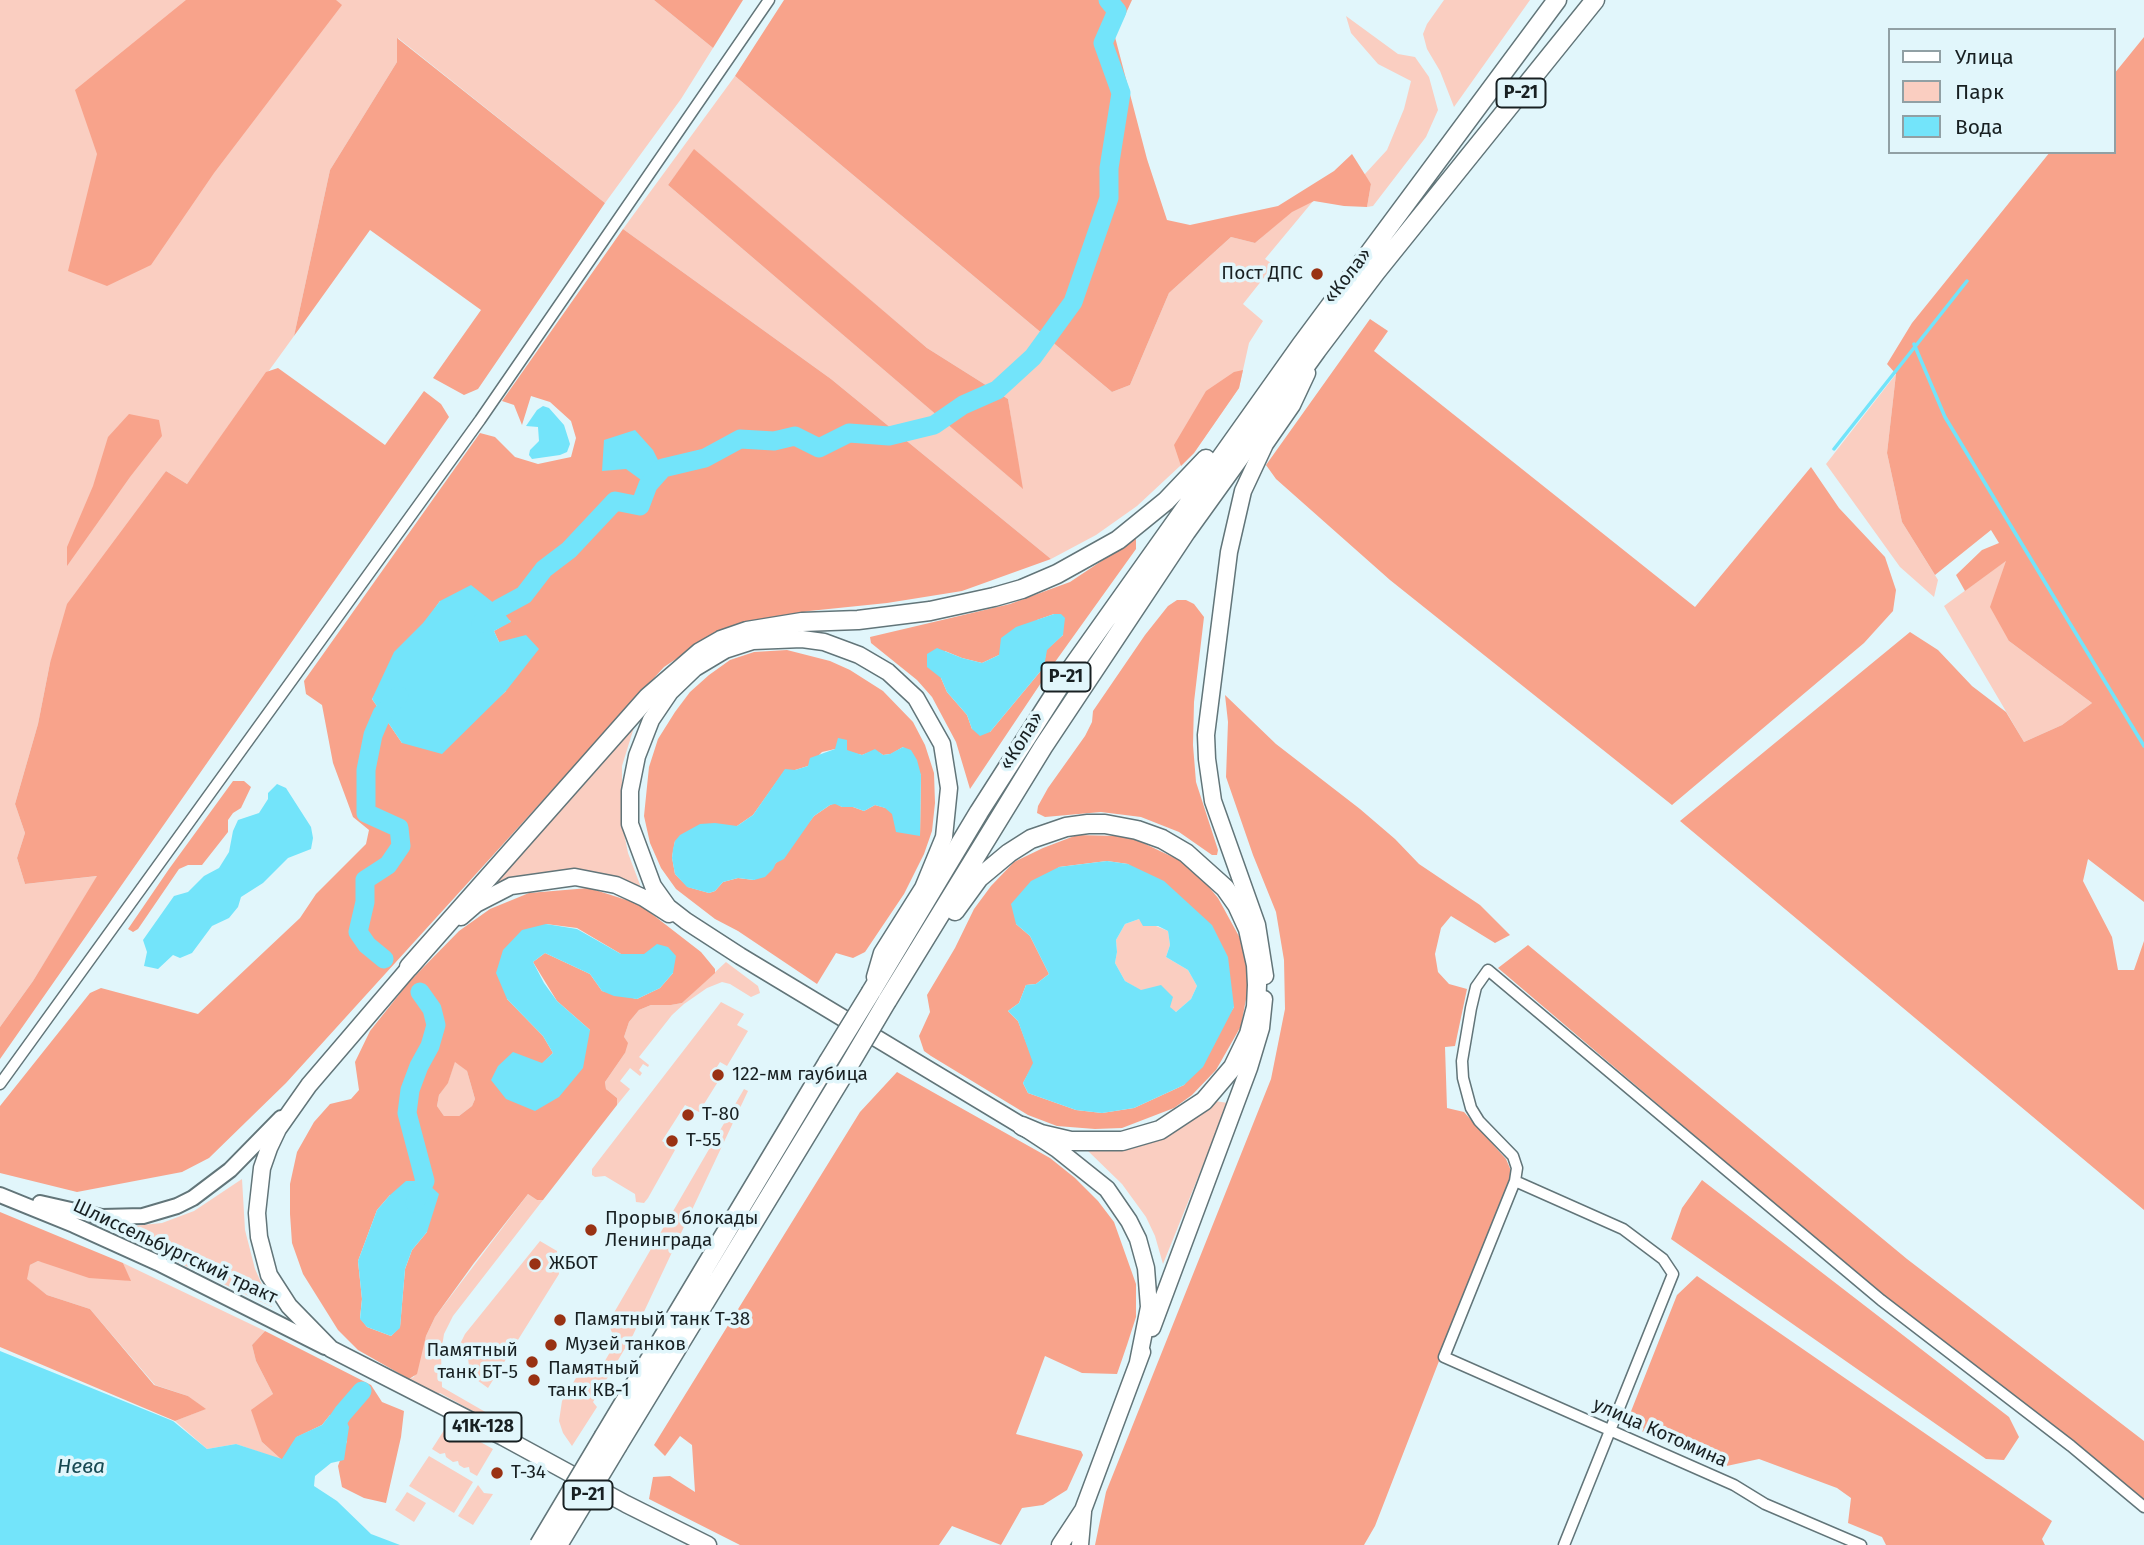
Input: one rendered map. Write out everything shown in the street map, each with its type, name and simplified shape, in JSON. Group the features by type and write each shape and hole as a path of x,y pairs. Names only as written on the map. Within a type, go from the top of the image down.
{"highway":[{"name":"«Кола»","path":"611,1441 828,1062 979,812 1061,684 1279,375 1557,0"},
{"name":"«Кола»","path":"611,1441 845,1072 1083,684 1186,532 1376,272 1595,0"},
{"path":"409,967 648,697 700,652 721,640 747,631 802,622 858,620 930,611 994,597 1057,574 1118,540 1166,501 1279,375"},
{"path":"899,982 933,948 958,905 979,877 1031,839 1066,827 1105,824 1137,830 1163,839 1186,853 1225,888 1237,905 1248,929 1256,965 1257,985 1256,1007 1249,1034 1237,1061 1224,1080 1204,1101 1177,1121 1151,1133 1122,1141 1071,1142 1022,1126"},
{"name":"Р-21","path":"539,1545 611,1441"},
{"name":"Р-21","path":"558,1545 611,1441"}],"main road":[{"path":"1060,1545 1083,1510 1162,1305 1245,1080 1261,1028 1266,986 1261,940 1213,801 1207,759 1208,710 1229,552 1243,491 1265,444 1292,405 1317,350"},
{"path":"871,992 883,953 923,888 939,854 949,807 947,766 942,744 927,715 902,684 876,663 844,648 824,642 778,638 753,641 725,650 695,668 670,692 651,720 637,756 630,790 629,824 653,886 668,907 740,956 1022,1126 1058,1149 1107,1189 1129,1221 1143,1254 1149,1307 1138,1362"},
{"path":"0,1194 102,1217 142,1216 177,1206 201,1193 250,1152 409,967 476,904 511,886 575,877 615,885 644,898 711,942 740,956"},
{"path":"309,1085 278,1129 262,1168 257,1213 258,1237 263,1257 279,1292 300,1320 331,1349"},
{"name":"Шлиссельбургский тракт","path":"0,1194 158,1263 331,1349"},
{"name":"41К-128","path":"331,1349 708,1545"},
{"path":"1080,1545 1083,1510"}],"street":[{"path":"0,1084 480,420 769,0"},
{"path":"1564,1545 1673,1274 1663,1259 1623,1229 1515,1181 1517,1168 1513,1156 1479,1121 1466,1096 1462,1078 1462,1061 1471,1007 1476,987 1488,970 1881,1300 2071,1446 2144,1507"},
{"name":"улица Котомина","path":"1515,1181 1444,1357 1610,1429 1734,1485 1765,1504 1861,1545"}],"green space":[{"path":"0,0 654,0 713,48 681,99 605,203 398,38 397,62 330,170 294,336 187,484 166,471 50,663 38,724 15,804 25,833 17,858 25,884 98,876 33,981 0,1027"},
{"path":"1444,0 1530,0 1454,107 1440,71 1427,49 1423,34"},
{"path":"1346,16 1398,54 1415,57 1429,77 1438,110 1426,137 1373,206 1367,207 1371,184 1364,175 1387,150 1404,109 1411,81 1378,64 1351,33"},
{"path":"735,76 1112,392 1130,385 1169,293 1231,237 1255,243 1292,211 1314,200 1265,259 1274,265 1243,304 1263,321 1249,343 1239,388 1194,453 1137,506 1096,535 1051,559 831,379 623,229","holes":["694,150 927,348 1008,399 1022,488 668,185"]},
{"path":"1896,374 1887,453 1902,522 1938,580 1934,597 1900,567 1826,464"},
{"path":"2007,560 2009,641 2092,703 2062,725 2024,742 1944,606"},
{"path":"635,724 622,766 622,823 628,853 642,890 522,877 491,886"},
{"path":"1139,919 1168,931 1170,945 1166,957 1188,970 1197,986 1191,999 1176,1012 1125,981 1115,963 1116,940 1125,924"},
{"path":"726,962 758,986 760,993 751,997 722,982 707,988 684,1004 639,1057 648,1067 643,1064 639,1070 642,1073 640,1076 630,1068 620,1081 630,1089 617,1105 617,1098 606,1089 605,1082 625,1053 624,1037 629,1022 639,1010 651,1005 682,1003"},
{"path":"721,1002 744,1014 737,1025 748,1031 727,1066 720,1062 712,1075 719,1080 699,1112 685,1105 662,1141 675,1150 648,1198 644,1203 636,1202 635,1194 605,1176 595,1177 592,1175 592,1169"},
{"path":"455,1061 467,1071 475,1099 472,1106 459,1116 444,1116 437,1106 439,1095 448,1082"},
{"path":"744,1089 748,1091 633,1335 593,1402 597,1407 572,1446 559,1421 562,1401 576,1378 596,1376 616,1342 608,1323"},
{"path":"1215,1101 1228,1103 1163,1264 1146,1217 1122,1184 1087,1150 1142,1145 1170,1134"},
{"path":"242,1179 245,1230 255,1269 272,1307 133,1241 129,1229 133,1226 162,1223 194,1211"},
{"path":"528,1194 537,1200 543,1200 453,1316 444,1334 441,1353 442,1387 508,1425 505,1429 409,1379 414,1377 426,1336 435,1317"},
{"path":"540,1241 557,1251 559,1274 488,1388 463,1370 462,1367 469,1366 467,1350 459,1350 460,1344 465,1334"},
{"path":"38,1261 130,1281 123,1263 265,1331 252,1345 256,1361 273,1394 262,1442 282,1460 236,1444 207,1449 175,1421 205,1409 188,1396 155,1385 90,1309 47,1295 26,1279 30,1265"},
{"path":"448,1424 493,1449 477,1476 470,1472 469,1467 464,1468 458,1461 453,1462 446,1457 445,1453 440,1454 432,1449"},
{"path":"429,1456 473,1482 454,1513 409,1486"},
{"path":"478,1485 484,1493 493,1494 473,1525 458,1516"},
{"path":"407,1492 426,1503 414,1522 395,1510"}],"shaded area":[{"path":"186,0 336,0 342,5 214,173 151,265 107,286 68,271 97,154 75,90"},
{"path":"654,0 743,0 713,48"},
{"path":"784,0 1132,0 1115,37 1147,159 1167,220 1190,225 1278,206 1334,171 1352,154 1371,184 1367,207 1314,201 1292,212 1255,243 1231,237 1169,293 1130,385 1112,392 735,76"},
{"path":"2144,37 2144,902 2088,859 2083,881 2112,937 2118,970 2134,970 2144,941 2144,1210 1680,821 1910,632 1938,650 1972,686 2006,712 2024,742 2062,725 2092,703 2009,641 1990,607 2006,561 1965,591 1956,575 1982,550 1999,543 1991,530 1935,575 1902,522 1887,453 1896,374 1887,364 1912,323 2048,154 2116,154 2116,72"},
{"path":"397,38 605,203 478,389 464,395 433,378 481,310 370,230 294,336 330,170 397,62"},
{"path":"694,149 927,348 1008,399 1023,489 668,185"},
{"path":"623,229 831,379 1051,559 962,591 887,603 809,611 745,624 706,639 664,667 286,1083 209,1158 182,1172 77,1192 0,1173 0,1106 90,993 101,988 198,1014 300,918 316,894 366,844 369,830 353,817 333,763 322,705 306,694 304,681 480,433 495,437 515,457 538,464 571,457 576,438 571,421 550,402 531,396 522,425 514,405 502,401","holes":["440,601 511,621 494,631 499,642 506,691 487,708 402,743 372,699"]},
{"path":"1370,319 1388,331 1374,351 1695,607 1811,467 1839,508 1885,557 1896,590 1893,611 1864,643 1672,805 1390,580 1276,479 1266,465"},
{"path":"278,368 385,445 424,391 441,404 449,417 0,1059 0,1027 33,981 97,876 25,884 17,858 25,833 15,804 38,724 50,663 67,604 166,471 187,484 266,372"},
{"path":"1243,370 1239,388 1194,453 1181,466 1174,445 1206,391 1234,372"},
{"path":"129,414 159,420 162,436 67,566 67,547 93,486 108,437"},
{"path":"1136,538 1136,549 1055,662 970,789 956,742 932,697 917,680 871,643 870,637 1010,604 1070,582","holes":["1054,614 1063,635 1046,650 1044,667 990,732 972,729 967,715 947,692 941,678 945,651 982,663 999,655 1037,620"]},
{"path":"1177,600 1194,604 1204,617 1194,702 1193,745 1196,782 1218,850 1217,855 1212,855 1179,832 1141,817 1101,812 1045,817 1037,813 1048,788 1085,736 1092,722 1093,711 1145,635 1168,606"},
{"path":"787,650 830,661 883,691 913,722 925,745 934,773 932,831 904,894 865,952 853,958 836,953 817,984 738,931 715,919 676,889 661,868 650,843 644,816 649,767 658,739 675,712 690,692 709,675 730,660 754,652","holes":["903,747 921,775 920,835 886,808 875,805 864,811 835,803 814,816 776,863 754,880 738,878 723,882 715,891 709,893 688,887 675,874 672,857 675,841 737,826 753,815 785,770 808,766 822,752 835,749 862,755 875,750 883,755"]},
{"path":"1225,695 1276,744 1360,809 1419,864 1480,905 1510,935 1495,943 1451,916 1441,928 1435,954 1438,972 1449,984 1467,989 1455,1046 1445,1047 1447,1108 1464,1112 1506,1159 1512,1173 1375,1526 1364,1545 1095,1545 1106,1492 1271,1079 1285,1009 1284,960 1276,912 1226,777 1228,722"},
{"path":"233,781 244,781 251,787 241,808 228,820 228,832 202,865 188,865 179,869 138,929 133,932 128,929 169,869"},
{"path":"1077,835 1118,836 1137,840 1181,861 1199,875 1218,898 1241,940 1249,983 1241,1026 1216,1070 1192,1095 1174,1108 1122,1128 1057,1126 1028,1115 924,1051 919,1036 930,1012 927,995 974,909 1014,862","holes":["1107,861 1128,864 1234,1007 1184,1085 1134,1108 1102,1113 1076,1110 1028,1093 1023,1083 1034,1063 1018,1021 1008,1011 1019,1003 1026,985 1036,984 1049,974 1030,936 1016,924 1059,867"]},
{"path":"589,888 639,904 701,952 715,969 715,973 682,1003 651,1005 639,1010 629,1022 624,1037 628,1043 625,1053 605,1082 606,1089 617,1098 617,1105 543,1200 537,1200 528,1194 474,1263 435,1317 426,1336 417,1374 409,1379 358,1350 338,1330 303,1274 292,1243 290,1214 290,1184 297,1152 314,1122 330,1104 351,1099 359,1090 355,1062 370,1031 409,982 459,931 490,909 529,893","holes":["546,924 577,928 621,954 644,954 673,973 660,988 637,999 602,991 590,974 545,953 533,962 557,1001 590,1030 506,1099 553,1053 543,1036 507,999","455,1062 467,1071 475,1099 472,1106 459,1116 444,1116 437,1106 439,1095 448,1083","390,1195 427,1232 412,1250 405,1269 400,1327 391,1336 367,1327 360,1318 362,1299 358,1261 377,1210"]},
{"path":"1528,945 1907,1259 2144,1441 2144,1501 1884,1297 1498,968"},
{"path":"897,1072 1050,1158 1098,1201 1114,1222 1136,1284 1136,1317 1127,1345 1117,1374 1082,1373 1045,1356 1016,1434 1081,1451 1083,1455 1067,1490 1043,1505 1022,1508 1001,1545 952,1526 939,1545 740,1545 649,1499 653,1477 670,1476 695,1492 692,1445 680,1436 665,1456 654,1445 860,1112"},
{"path":"1702,1180 2009,1417 2019,1437 2004,1460 1986,1459 1671,1239 1682,1208"},
{"path":"0,1212 123,1263 131,1281 89,1278 38,1261 30,1265 27,1279 47,1295 90,1309 154,1385 188,1396 206,1409 175,1421 0,1347"},
{"path":"1697,1276 2052,1521 2042,1539 2045,1545 1886,1545 1882,1537 1848,1523 1851,1498 1837,1488 1759,1459 1722,1467 1626,1424 1677,1295"},
{"path":"265,1331 371,1385 382,1402 404,1411 386,1503 364,1498 342,1487 338,1466 347,1441 330,1415 322,1425 297,1437 282,1460 262,1442 251,1410 273,1394 256,1361 252,1345"}],"water":[{"path":"543,406 549,408 564,425 570,444 567,452 560,455 532,459 529,455 539,441 538,427 526,426"},
{"path":"635,430 653,450 667,478 648,485 626,469 602,471 604,440"},
{"path":"471,585 500,608 511,622 494,631 499,642 526,635 539,649 506,691 442,754 402,743 372,699 394,652 423,623 440,601"},
{"path":"1061,614 1065,618 1063,635 1047,650 1044,667 990,732 980,736 972,729 967,715 947,692 941,678 927,667 927,654 937,648 982,663 999,655 1001,638 1016,627"},
{"path":"838,738 847,740 847,750 862,755 875,749 883,755 903,747 911,750 921,775 920,836 896,832 892,814 885,808 875,805 864,811 835,804 814,816 784,859 776,863 765,877 754,880 738,878 723,882 715,891 709,893 687,887 675,874 673,849 680,835 700,824 737,826 753,815 785,769 795,770 808,766 810,758 835,749"},
{"path":"277,784 286,788 311,827 311,849 288,858 263,883 241,897 238,907 229,918 212,926 192,953 180,958 173,955 158,969 144,966 147,952 143,940 174,896 188,892 204,876 219,868 229,852 238,820 259,813 268,799 268,793"},
{"path":"1107,861 1128,864 1164,881 1212,925 1228,957 1234,1007 1203,1067 1184,1085 1134,1108 1102,1113 1076,1110 1028,1093 1023,1083 1033,1063 1018,1021 1008,1011 1019,1003 1026,985 1036,984 1049,974 1030,936 1016,924 1011,904 1031,881 1059,867","holes":["1139,919 1143,926 1158,926 1168,931 1170,945 1166,957 1188,970 1197,986 1191,999 1176,1012 1170,1007 1173,997 1161,985 1141,990 1125,981 1115,963 1116,940 1125,924"]},
{"path":"546,924 577,929 621,954 644,954 657,944 668,947 676,956 673,973 660,988 637,999 614,996 602,991 590,974 545,953 533,962 557,1001 590,1030 583,1068 559,1097 535,1111 506,1099 491,1080 498,1066 513,1052 542,1063 553,1053 543,1036 507,999 496,973 503,950 522,930"},
{"path":"406,1181 425,1181 439,1194 427,1232 412,1250 405,1269 400,1328 391,1336 367,1327 360,1319 362,1299 358,1261 377,1210"},
{"name":"Нева","path":"0,1351 173,1421 207,1449 236,1444 282,1459 296,1437 322,1425 330,1415 343,1413 349,1427 344,1460 331,1463 315,1476 314,1486 337,1501 371,1534 400,1545 0,1545"}],"waterway":[{"path":"481,623 500,608 524,595 544,569 569,550 615,501 640,506 648,485 663,468 705,458 740,439 774,441 795,436 819,448 849,433 889,436 934,425 963,405 997,390 1033,357 1073,302 1109,198 1109,168 1121,93 1103,43 1117,11 1108,0"},
{"path":"1834,449 1967,281"},
{"path":"1914,344 1945,417 2144,746"},
{"path":"384,959 367,945 358,932 365,902 365,880 388,865 401,846 399,828 366,813 366,770 373,735 382,714 399,696"},
{"path":"415,1203 425,1181 407,1113 410,1090 430,1046 436,1025 432,1009 420,992"},
{"path":"328,1435 362,1391"}],"place":[{"name":"Пост ДПС","path":"1317,274"},
{"name":"122-мм гаубица","path":"718,1075"},
{"name":"Т-80","path":"688,1115"},
{"name":"Т-55","path":"672,1141"},
{"name":"Прорыв блокады Ленинграда","path":"591,1230"},
{"name":"ЖБОТ","path":"535,1264"},
{"name":"Памятный танк Т-38","path":"560,1320"},
{"name":"Музей танков","path":"551,1345"},
{"name":"Памятный танк БТ-5","path":"532,1362"},
{"name":"Памятный танк КВ-1","path":"534,1380"},
{"name":"Т-34","path":"497,1473"}]}
